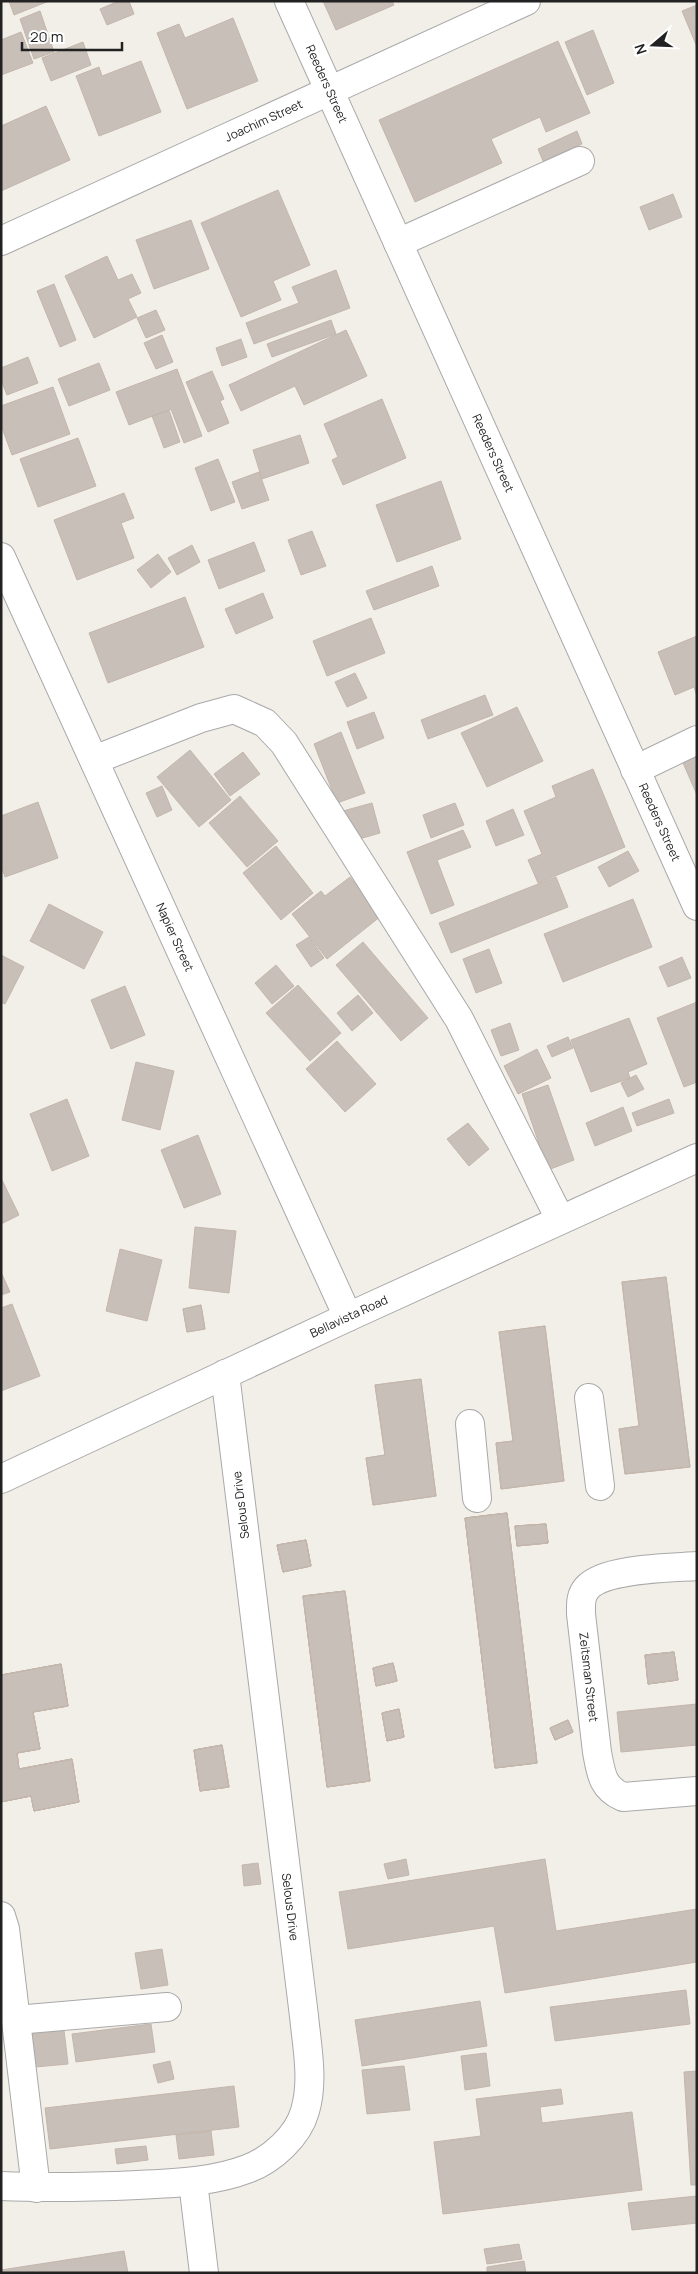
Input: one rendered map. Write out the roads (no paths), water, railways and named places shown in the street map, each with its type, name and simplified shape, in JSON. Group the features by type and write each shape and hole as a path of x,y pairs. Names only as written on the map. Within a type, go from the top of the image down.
{"street":[{"name":"Reeders Street","path":"289,1 697,906"},
{"name":"Joachim Street","path":"1,241 526,1"},
{"path":"398,243 580,160"},
{"name":"Napier Street","path":"1,557 348,1316"},
{"path":"94,760 201,718 234,709 265,724 290,752 459,1018 560,1219"},
{"path":"635,770 697,740"},
{"name":"Bellavista Road","path":"1,1479 348,1316 697,1158"},
{"name":"Selous Drive","path":"1,2186 61,2189 193,2182 248,2169 274,2153 293,2135 305,2112 310,2078 304,2016 225,1374"},
{"path":"590,1398 600,1486"},
{"path":"470,1424 477,1498"},
{"name":"Zeitsman Street","path":"697,1566 614,1574 598,1580 587,1588 581,1600 597,1752 601,1772 606,1784 612,1792 623,1797 697,1790"},
{"path":"1,1916 5,1929 36,2188"},
{"path":"16,2020 167,2007"},
{"path":"193,2182 204,2273"}]}
